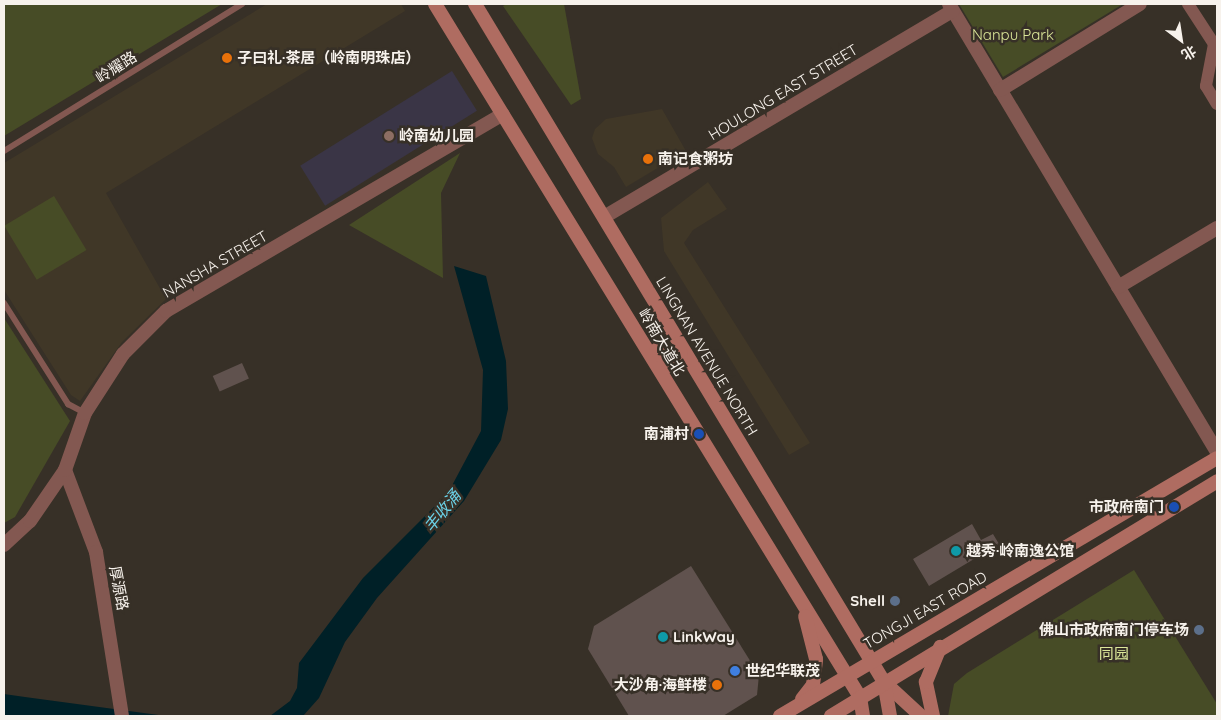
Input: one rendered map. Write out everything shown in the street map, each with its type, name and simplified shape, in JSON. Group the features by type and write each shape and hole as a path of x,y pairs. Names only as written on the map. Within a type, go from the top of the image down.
{"main road":[{"name":"岭南大道北","path":"435,4 860,697"},
{"name":"LINGNAN AVENUE NORTH","path":"475,4 884,682 921,716"},
{"path":"623,310 640,323 671,366 681,359 679,342"},
{"name":"TONGJI EAST ROAD","path":"780,716 1217,458"},
{"path":"831,716 940,647 1217,481"},
{"path":"797,706 812,685 816,659 802,603"},
{"path":"933,716 926,682 940,647"},
{"path":"884,682 890,716"},
{"path":"860,697 863,716"}],"street":[{"path":"1000,90 1140,4"},
{"path":"1188,4 1215,44 1206,86 1217,104"},
{"name":"HOULONG EAST STREET","path":"604,217 951,7"},
{"path":"951,7 1217,452"},
{"name":"NANSHA STREET","path":"4,545 30,521 66,470 85,413 123,354 166,311 503,114"},
{"path":"1118,287 1217,228"},
{"name":"厚源路","path":"66,470 96,552 121,693 122,716"}],"lane":[{"name":"岭耀路","path":"4,151 242,4"},
{"path":"4,302 68,404 85,413"}],"shaded area":[{"path":"267,4 401,4 405,11 106,193 166,299 122,342 80,401 71,395 4,290 4,163"},
{"name":"岭南幼儿园","path":"452,71 477,111 325,206 300,166"},
{"path":"662,109 686,151 626,187 614,167 598,154 592,138 595,129 606,119"},
{"path":"708,182 727,209 693,230 684,243 810,443 789,455 664,251 661,218"}],"green space":[{"path":"4,4 222,4 4,136"},
{"path":"507,4 564,4 581,99 571,105 503,6"},
{"name":"Nanpu Park","path":"959,4 1123,4 1003,77"},
{"path":"460,153 441,193 443,278 349,225"},
{"path":"54,196 86,250 37,280 4,226"},
{"path":"4,318 70,421 15,517 4,523"},
{"name":"同园","path":"1134,570 1217,704 1217,716 948,716 954,684 967,673"}],"water":[{"name":"丰收涌","path":"454,266 486,276 506,361 508,409 501,440 464,501 377,598 345,642 319,698 303,716 270,716 290,701 297,688 299,663 363,578 448,493 481,431 483,370"},
{"path":"4,694 25,697 166,716 4,716"}],"building":[{"path":"242,363 249,379 220,392 213,376"},
{"name":"越秀·岭南逸公馆","path":"972,524 981,540 993,534 999,544 929,586 913,559"},
{"name":"LinkWay","path":"691,566 759,675 757,695 723,716 629,716 588,649 594,626"}],"place":[{"name":"子曰礼·茶居（岭南明珠店）","path":"227,58"},
{"name":"岭南幼儿园","path":"389,136"},
{"name":"南记食粥坊","path":"648,159"},
{"name":"南浦村","path":"699,434"},
{"name":"市政府南门","path":"1174,507"},
{"name":"越秀·岭南逸公馆","path":"956,551"},
{"name":"Shell","path":"895,601"},
{"name":"佛山市政府南门停车场","path":"1199,630"},
{"name":"LinkWay","path":"663,637"},
{"name":"世纪华联茂","path":"735,671"},
{"name":"大沙角·海鲜楼","path":"717,685"}]}
